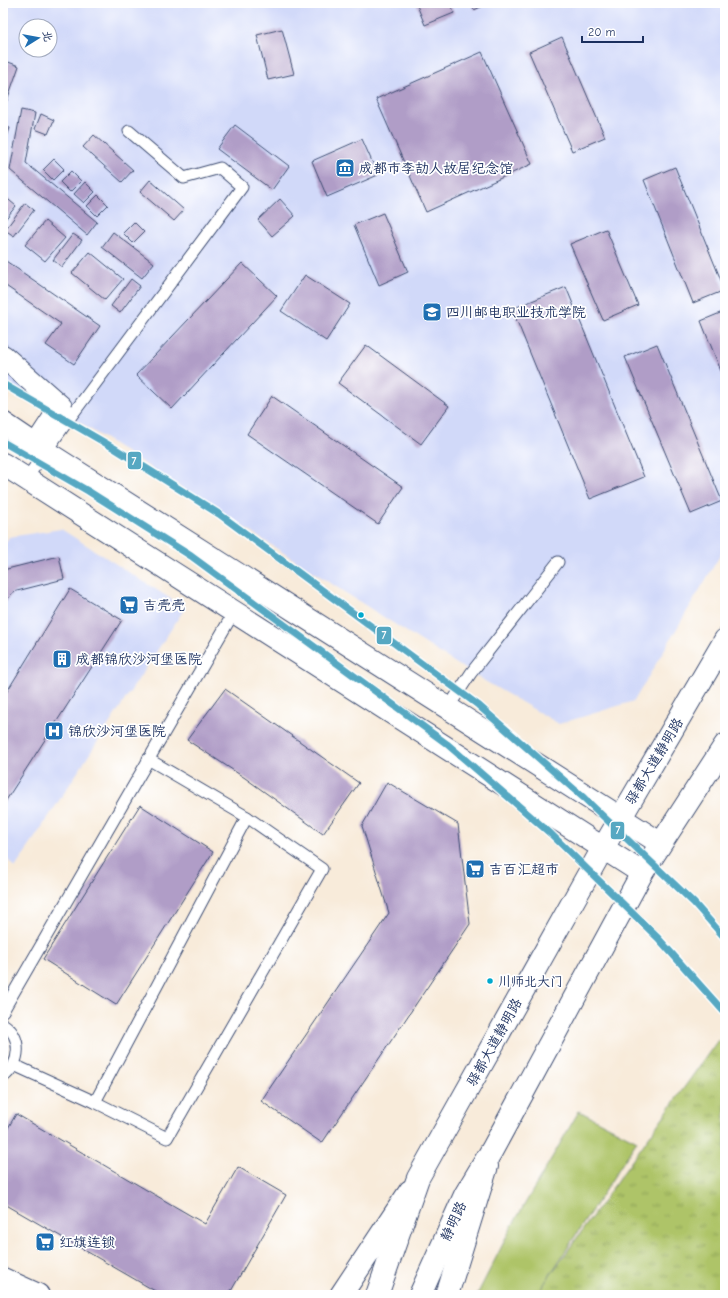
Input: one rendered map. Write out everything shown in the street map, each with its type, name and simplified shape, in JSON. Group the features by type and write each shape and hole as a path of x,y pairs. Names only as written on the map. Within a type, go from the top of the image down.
{"street":[{"path":"3,356 61,407 41,449"},
{"path":"3,423 41,449 660,843"},
{"path":"11,473 234,612 642,873"},
{"name":"驿都大道静明路","path":"341,1295 418,1178 620,818 725,640"},
{"path":"447,1295 492,1150 642,873 660,843 725,745"},
{"name":"静明路","path":"420,1295 465,1195 492,1150"},
{"path":"377,1295 418,1178"},
{"path":"3,1279 38,1295"}],"lane":[{"path":"11,473 41,449 77,408 242,187 220,168 184,178 129,131"},
{"path":"448,708 471,673 558,562"},
{"path":"3,1011 234,612"},
{"path":"14,1065 167,1138 322,869 247,817 148,759"},
{"path":"94,1102 247,817"},
{"path":"3,1024 7,1026 14,1034 18,1055 14,1065 3,1077"}],"shaded area":[{"name":"四川邮电职业技术学院","path":"3,3 725,3 725,547 634,701 559,724 471,673 65,413 3,384 3,43 9,26 3,23"},
{"name":"锦欣沙河堡医院","path":"61,529 185,608 15,868 3,854 3,547 9,537"}],"green space":[{"path":"718,1040 725,1046 725,1295 539,1295 544,1284"},
{"path":"579,1111 637,1141 544,1284 539,1295 477,1295 512,1226"}],"building":[{"path":"416,3 450,3 454,13 425,25"},
{"path":"471,3 490,3 474,10"},
{"path":"282,29 294,74 268,80 257,35"},
{"path":"562,37 605,137 572,151 529,52"},
{"path":"482,52 532,164 426,212 376,99"},
{"path":"3,60 19,66 5,106 3,106"},
{"path":"21,110 35,113 26,163 97,222 87,235 10,170"},
{"path":"41,114 54,120 48,134 35,129"},
{"path":"235,125 289,166 272,190 217,149"},
{"path":"3,126 10,128 3,148"},
{"path":"94,135 133,170 122,182 83,147"},
{"name":"成都市李劼人故居纪念馆","path":"362,139 378,175 327,197 312,161"},
{"path":"54,159 64,169 53,180 43,170"},
{"path":"675,167 725,290 693,303 644,180"},
{"path":"71,171 81,181 70,192 60,182"},
{"path":"150,180 184,210 174,221 140,192"},
{"path":"85,182 95,192 84,203 74,194"},
{"path":"3,195 16,206 3,222"},
{"path":"98,195 108,205 97,216 87,206"},
{"path":"280,199 295,216 272,236 258,220"},
{"path":"25,203 34,210 14,236 5,230"},
{"path":"383,213 408,272 379,285 354,225"},
{"path":"45,221 65,238 45,261 25,245"},
{"path":"134,222 144,232 133,243 123,233"},
{"path":"606,229 638,305 603,320 570,244"},
{"path":"113,232 154,263 142,278 102,247"},
{"path":"73,234 82,240 62,267 53,260"},
{"path":"90,252 123,279 105,300 72,273"},
{"path":"3,259 100,326 74,364 46,345 61,324 3,284"},
{"path":"242,263 277,296 172,409 136,375"},
{"path":"305,275 350,304 326,341 281,311"},
{"path":"131,279 140,286 120,313 111,306"},
{"path":"566,287 644,477 590,499 512,309"},
{"path":"725,311 725,381 701,321"},
{"path":"657,344 722,501 691,514 625,357"},
{"path":"366,345 449,406 421,444 338,383"},
{"path":"272,396 403,487 378,524 247,434"},
{"path":"59,556 64,579 13,592 3,606 3,570"},
{"name":"成都锦欣沙河堡医院","path":"70,589 122,620 3,805 3,698"},
{"path":"225,689 359,783 323,834 245,778 187,740"},
{"path":"387,782 458,824 470,924 322,1143 261,1101 389,913 362,826"},
{"path":"140,805 213,852 116,1005 43,959"},
{"path":"16,1114 205,1224 238,1167 286,1195 231,1291 212,1295 162,1295 3,1203 3,1137"}],"transit line":[{"name":"7","path":"3,384 114,448 219,514 478,705 584,798 694,903 725,938"},
{"name":"7","path":"3,442 88,491 191,556 447,744 551,834 658,938 725,1013"}],"place":[{"name":"成都市李劼人故居纪念馆","path":"345,168"},
{"name":"四川邮电职业技术学院","path":"432,312"},
{"name":"吉壳壳","path":"129,605"},
{"name":"成都锦欣沙河堡医院","path":"62,659"},
{"name":"锦欣沙河堡医院","path":"54,731"},
{"name":"吉百汇超市","path":"475,869"},
{"name":"川师北大门","path":"490,981"},
{"name":"红旗连锁","path":"45,1242"}]}
